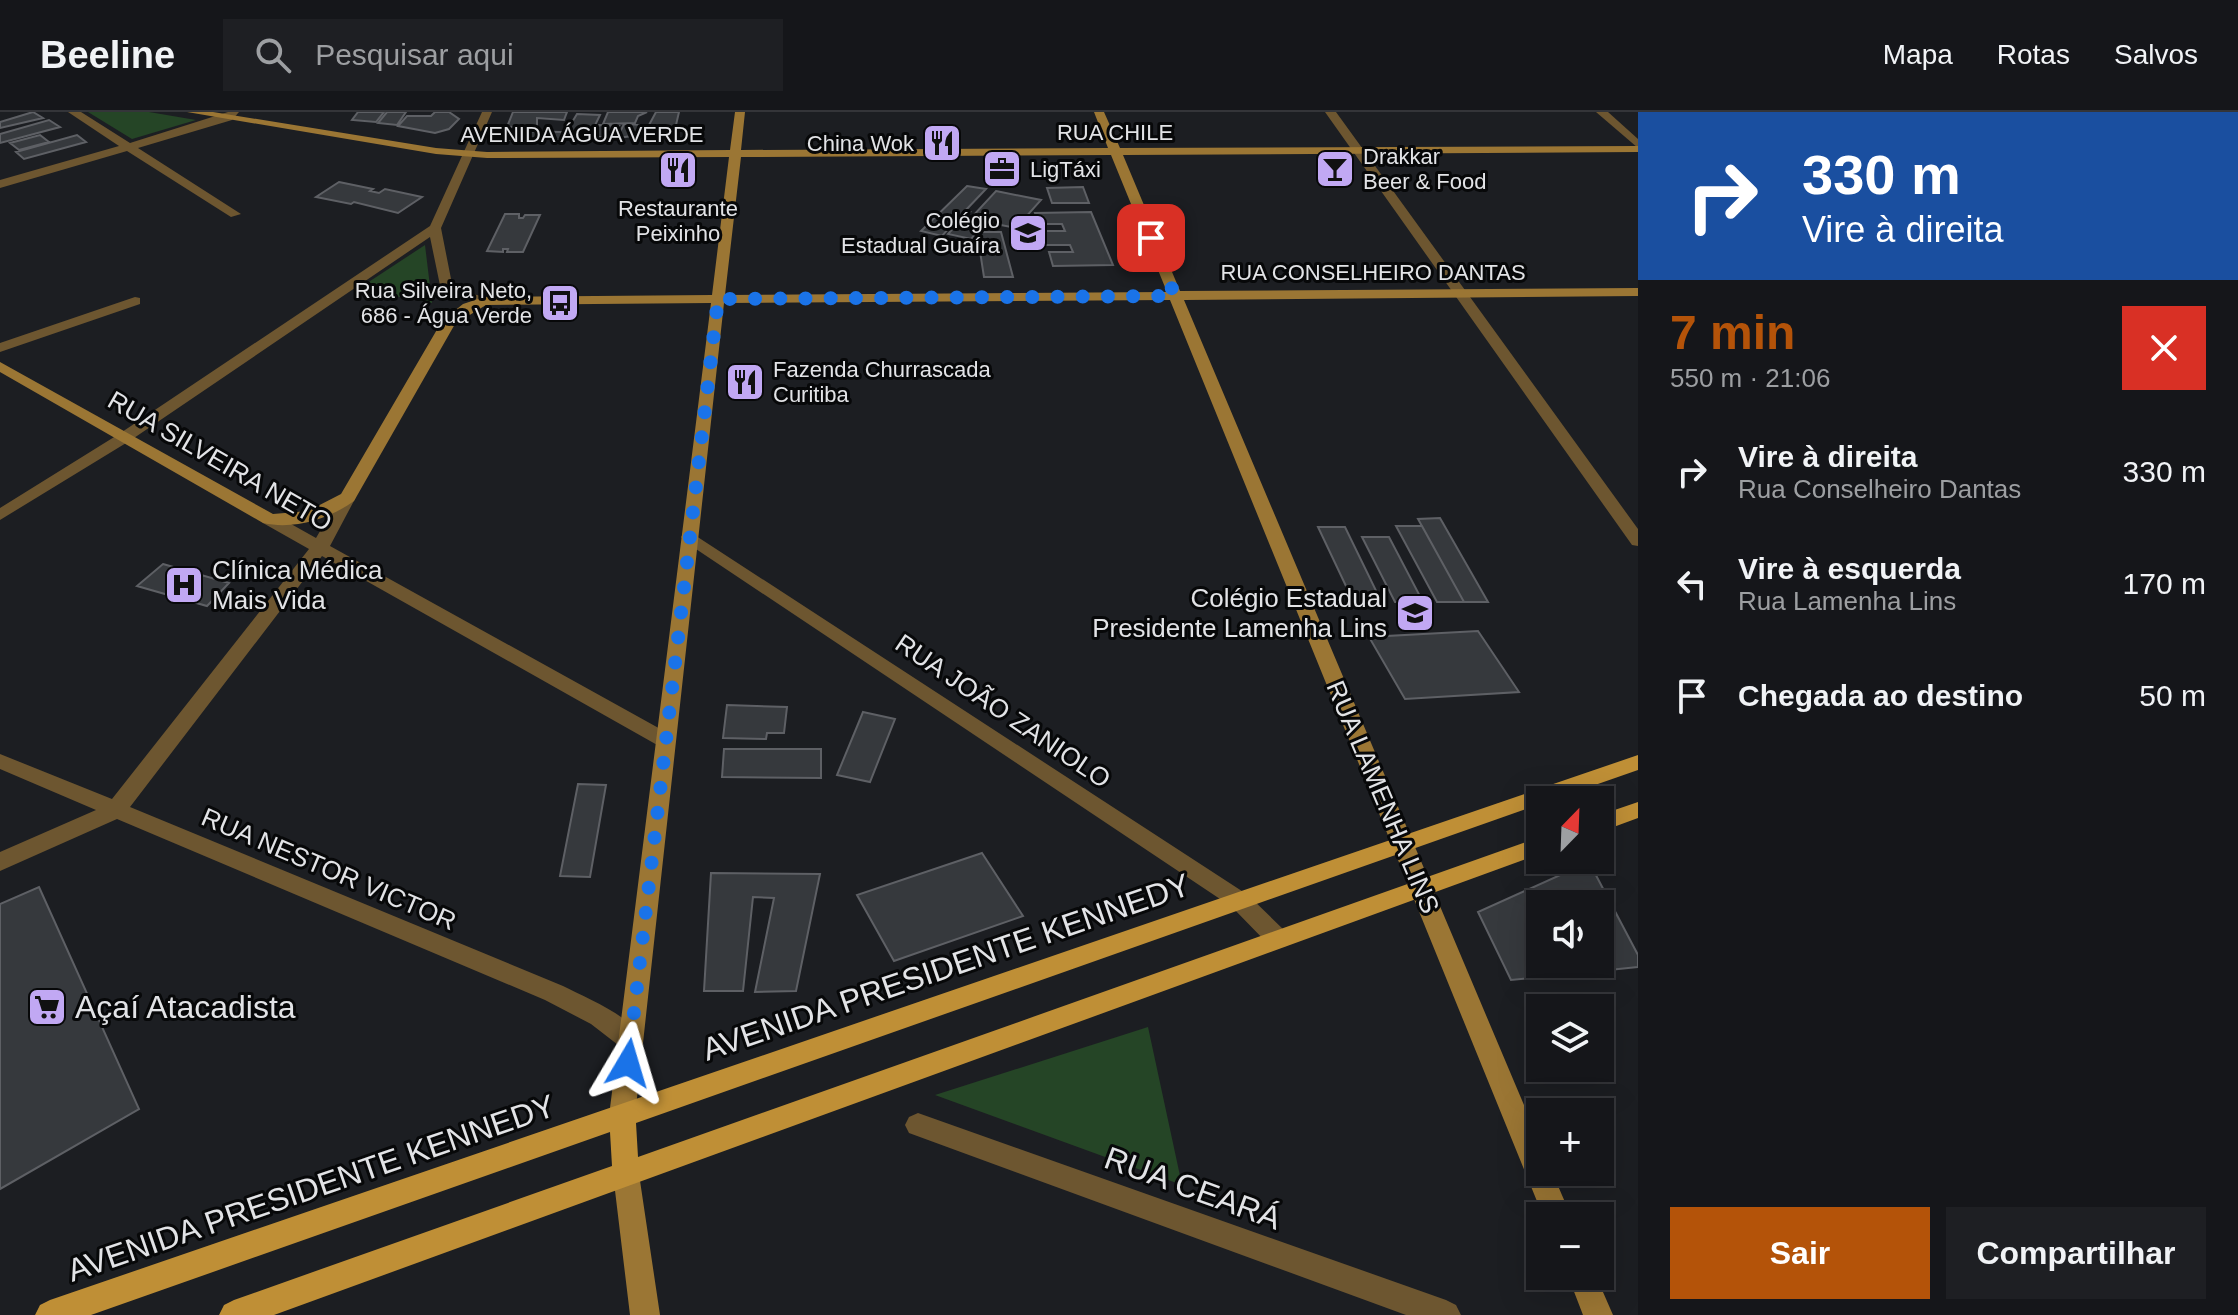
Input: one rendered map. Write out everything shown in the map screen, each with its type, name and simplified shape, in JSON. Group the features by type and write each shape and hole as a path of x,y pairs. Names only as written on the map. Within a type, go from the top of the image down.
{"main road":[{"name":"AVENIDA ÁGUA VERDE","path":"192,112 231,115 468,154 736,154"},
{"path":"645,1315 626,1174 622,1116 740,112"},
{"name":"RUA LAMENHA LINS","path":"1099,112 1551,1202"},
{"name":"RUA CHILE","path":"736,154 1638,147"},
{"name":"RUA CONSELHEIRO DANTAS","path":"484,301 1638,292"},
{"path":"269,519 304,519 337,506 348,497 449,321 468,307 484,301"},
{"name":"RUA SILVEIRA NETO","path":"0,366 269,519"},
{"name":"AVENIDA PRESIDENTE KENNEDY","path":"50,1315 1638,762"},
{"path":"1614,819 1638,810"},
{"path":"234,1315 269,1308 626,1174 1526,850"},
{"path":"1588,1290 1598,1315"}],"street":[{"path":"73,112 235,214"},
{"path":"0,515 125,437 435,228 487,112"},
{"path":"1330,112 1638,541"},
{"path":"1601,112 1638,147"},
{"path":"0,184 231,115"},
{"path":"435,228 447,292 484,301"},
{"path":"0,348 135,301"},
{"path":"0,862 116,810 320,547 348,497"},
{"name":"RUA SILVEIRA NETO","path":"269,519 666,741"},
{"name":"RUA JOÃO ZANIOLO","path":"690,537 1240,901 1278,939"},
{"name":"RUA NESTOR VICTOR","path":"0,761 554,993 600,1017 631,1040"},
{"name":"RUA CEARÁ","path":"918,1125 1446,1315"}],"green space":[{"path":"88,112 149,112 196,120 132,139"},
{"path":"425,245 432,303 358,289"},
{"path":"1148,1027 1182,1185 935,1095"}],"building":[{"path":"33,112 43,118 0,128 0,122"},
{"path":"358,112 384,112 376,122 352,120"},
{"path":"387,112 406,112 397,125 378,123"},
{"path":"435,112 449,112 459,119 449,129 435,133 398,126 407,116 431,116"},
{"path":"513,112 567,112 564,120 537,118 537,126 507,127"},
{"path":"608,112 647,112 638,116 635,123 603,124"},
{"path":"656,112 679,112 673,138 642,138"},
{"path":"577,114 600,115 589,138 563,137"},
{"path":"49,120 60,127 0,143 0,134"},
{"path":"624,124 645,125 640,135 617,138"},
{"path":"599,125 619,126 612,137 593,137"},
{"path":"515,131 562,132 561,140 510,140"},
{"path":"40,135 49,142 19,150 10,143"},
{"path":"77,135 86,142 24,159 16,152"},
{"path":"339,182 379,193 385,189 422,197 398,213 316,197"},
{"path":"967,186 986,189 965,211 970,212 964,218 959,217 942,236 921,231"},
{"path":"1083,187 1089,203 1052,203 1047,188"},
{"path":"996,191 1041,200 1016,228 970,219"},
{"path":"1091,212 1113,265 1053,266 1049,252 1073,252 1070,245 1023,245 1019,231 1065,231 1062,224 1039,224 1035,213"},
{"path":"505,214 519,214 519,218 540,215 523,252 507,252 508,249 503,249 503,252 487,251"},
{"path":"957,224 980,229 971,239 948,234"},
{"path":"977,232 1001,232 1013,277 984,277"},
{"path":"1440,518 1488,602 1464,602 1418,519"},
{"path":"1396,526 1422,526 1464,602 1437,602"},
{"path":"1318,527 1345,527 1382,603 1354,603"},
{"path":"1362,537 1389,537 1423,602 1395,602"},
{"name":"Clínica Médica Mais Vida","path":"163,564 229,583 207,606 137,586"},
{"path":"1478,631 1519,692 1405,699 1369,637"},
{"path":"727,705 787,707 784,733 767,733 766,739 723,738"},
{"path":"863,712 895,719 870,782 837,775"},
{"path":"724,749 821,749 821,778 722,777"},
{"path":"578,784 606,785 590,877 560,876"},
{"path":"982,853 1023,916 894,961 857,895"},
{"path":"711,873 820,874 796,991 755,992 774,898 753,897 743,991 704,991"},
{"path":"1562,874 1595,874 1604,890 1527,890"},
{"name":"Açaí Atacadista","path":"39,887 139,1109 0,1189 0,904"},
{"path":"1526,890 1526,978 1531,978 1511,980 1478,912"},
{"path":"1614,909 1638,955 1638,967 1614,969"}],"place":[{"name":"China Wok","path":"942,143"},
{"name":"LigTáxi","path":"1002,169"},
{"name":"Drakkar Beer & Food","path":"1335,169"},
{"name":"Restaurante Peixinho","path":"678,170"},
{"name":"Colégio Estadual Guaíra","path":"1028,233"},
{"name":"Rua Silveira Neto, 686 - Água Verde","path":"560,303"},
{"name":"Fazenda Churrascada Curitiba","path":"745,382"},
{"name":"Clínica Médica Mais Vida","path":"184,585"},
{"name":"Colégio Estadual Presidente Lamenha Lins","path":"1415,613"},
{"name":"Açaí Atacadista","path":"47,1007"}],"route":[{"path":"628,1063 718,299 1175,296 1151,238"}]}
